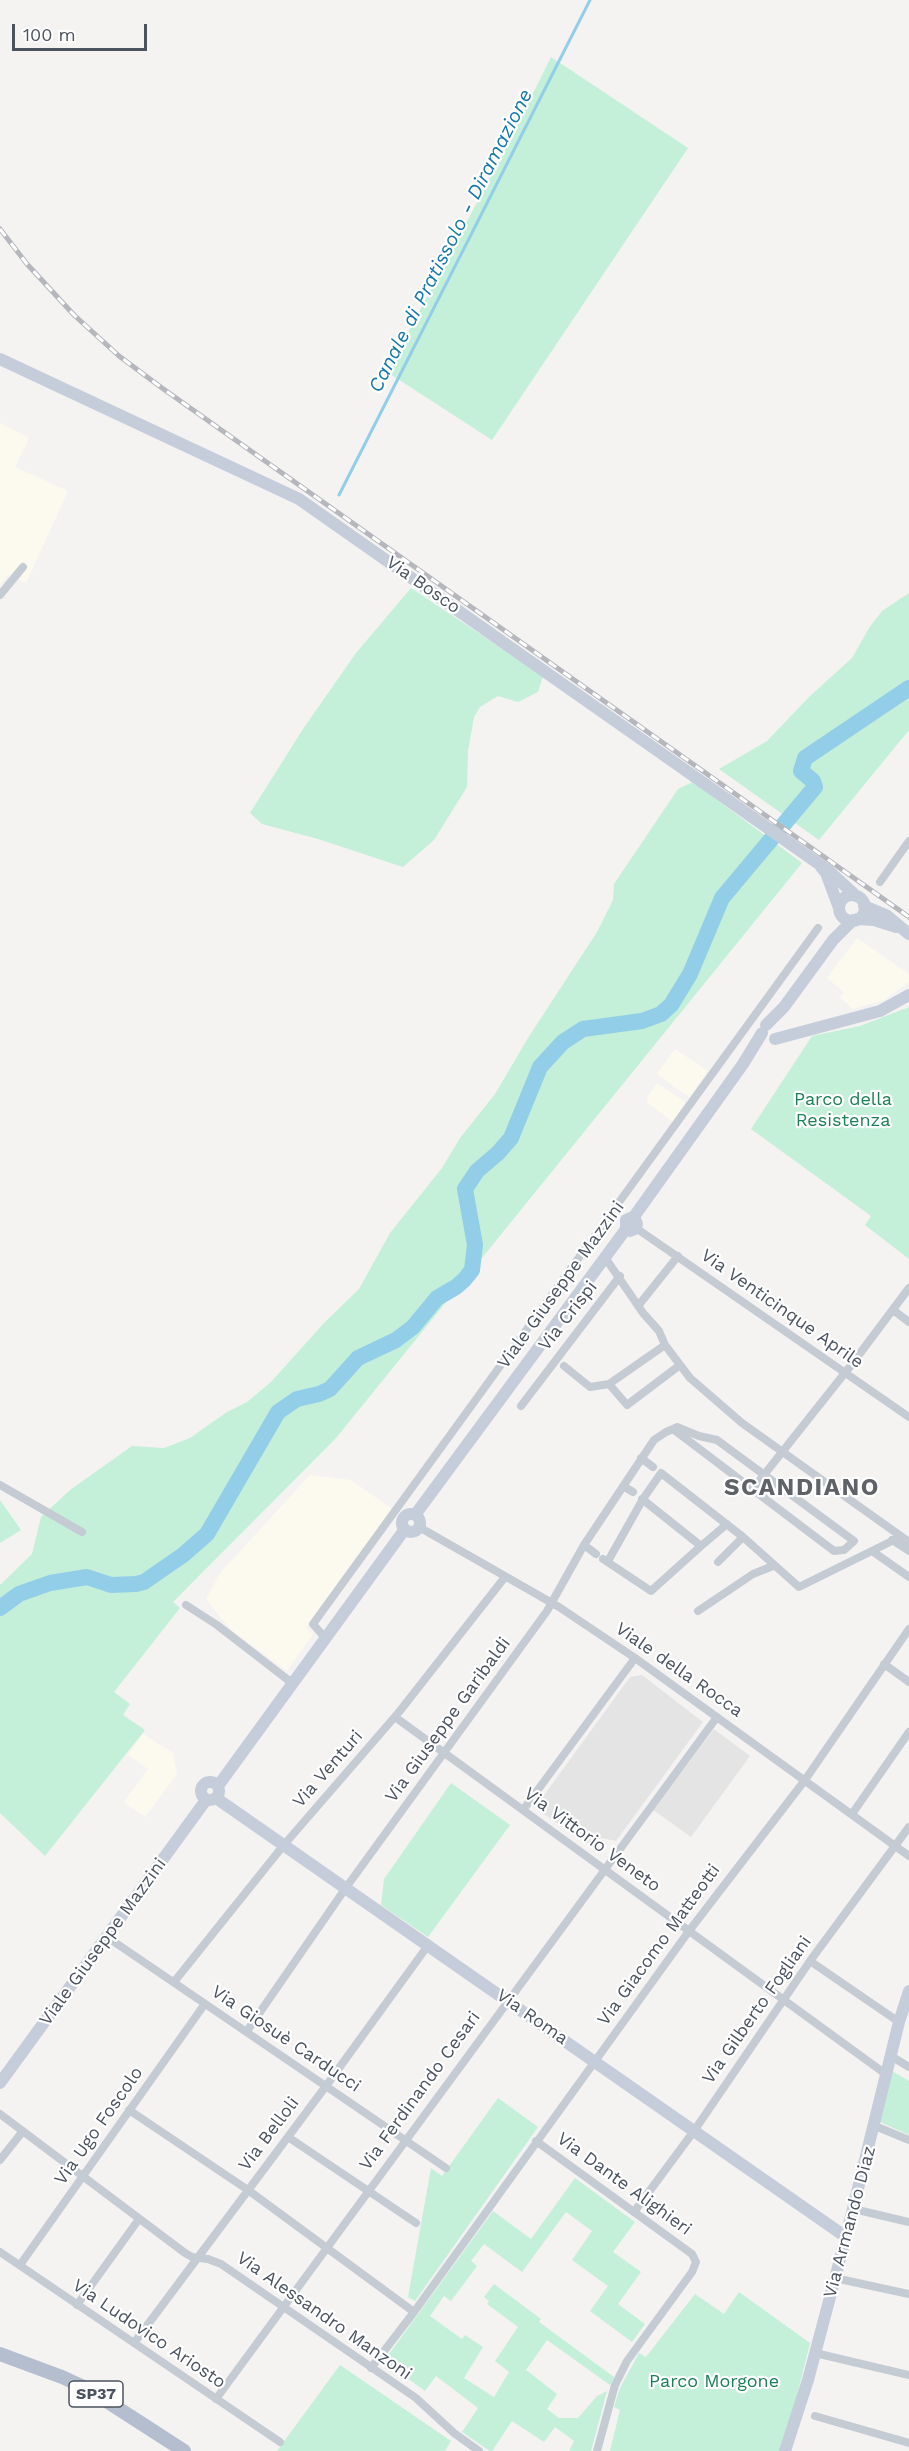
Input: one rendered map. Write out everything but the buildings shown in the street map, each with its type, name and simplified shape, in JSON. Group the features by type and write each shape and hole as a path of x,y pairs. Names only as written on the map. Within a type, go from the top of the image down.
{"main road":[{"name":"SP37","path":"0,2354 88,2389 184,2451"}],"street":[{"name":"Via Bosco","path":"0,359 299,499 838,878 860,901 886,915 907,933"},
{"path":"0,596 22,567"},
{"path":"880,882 909,841"},
{"path":"818,865 826,873 839,910 845,919 874,920 907,933"},
{"path":"839,910 844,898 851,895 860,901 863,913 855,920"},
{"name":"Viale Giuseppe Mazzini","path":"833,940 839,910"},
{"name":"Viale Giuseppe Mazzini","path":"0,2083 214,1795 292,1683 405,1529 402,1523 404,1517 409,1514 417,1521 604,1256 632,1225 743,1064 771,1032 784,1007 833,940 855,920"},
{"name":"Viale Giuseppe Mazzini","path":"326,1639 313,1624 818,928"},
{"path":"771,1032 800,1033 880,1011 909,995"},
{"name":"Via Venticinque Aprile","path":"632,1225 909,1418"},
{"path":"604,1256 620,1276 638,1306 659,1330 664,1344 690,1378 715,1402 896,1538 909,1551"},
{"path":"638,1306 678,1256"},
{"name":"Via Crispi","path":"521,1406 560,1362 620,1276"},
{"path":"752,1490 846,1372 909,1288"},
{"path":"893,1310 909,1322"},
{"path":"560,1362 590,1387 609,1384 664,1344"},
{"path":"609,1384 627,1405 680,1365"},
{"path":"677,1427 717,1440 854,1541 844,1550 834,1551 673,1428 677,1427"},
{"name":"Via Giuseppe Garibaldi","path":"247,2031 345,1889 446,1753 552,1603 584,1545 641,1458 654,1440 673,1428"},
{"path":"641,1458 653,1467"},
{"path":"602,1558 662,1473 743,1537 799,1587 896,1538 909,1542"},
{"path":"0,1485 82,1532"},
{"path":"623,1485 633,1492"},
{"path":"643,1499 701,1545"},
{"name":"Viale della Rocca","path":"417,1521 552,1603 635,1658 909,1856"},
{"path":"584,1545 651,1591 727,1524"},
{"path":"718,1562 743,1537"},
{"path":"872,1551 909,1577"},
{"path":"698,1611 753,1574 773,1566"},
{"name":"Via Venturi","path":"174,1982 283,1846 395,1717 505,1576"},
{"path":"186,1605 217,1624 292,1683"},
{"name":"Via Giacomo Matteotti","path":"371,2368 414,2312 689,1931 804,1780 909,1629"},
{"path":"523,1810 635,1658"},
{"path":"884,1664 909,1682"},
{"name":"Via Vittorio Veneto","path":"395,1717 887,2075"},
{"name":"Via Ferdinando Cesari","path":"216,2399 717,1717"},
{"path":"852,1814 909,1732"},
{"name":"Via Roma","path":"214,1795 283,1846 429,1944 846,2237"},
{"name":"Via Gilberto Fogliani","path":"634,2212 694,2131 810,1961 909,1827"},
{"name":"Via Giosuè Carducci","path":"107,1938 446,2168"},
{"name":"Via Belloli","path":"134,2343 429,1944"},
{"path":"810,1961 899,2022"},
{"name":"Via Armando Diaz","path":"785,2451 815,2353 875,2126 899,2022 909,1991"},
{"name":"Via Ugo Foscolo","path":"20,2265 204,2005"},
{"path":"891,2056 909,2067"},
{"path":"129,2110 248,2190 414,2312"},
{"name":"Via Alessandro Manzoni","path":"0,2114 184,2253 196,2259 208,2259 221,2264 416,2398 453,2433 478,2451"},
{"path":"875,2126 909,2140"},
{"path":"0,2160 23,2131"},
{"path":"288,2137 416,2223"},
{"name":"Via Dante Alighieri","path":"536,2141 692,2254 696,2262 695,2267 627,2361 615,2385 597,2451"},
{"path":"862,2211 909,2222"},
{"path":"77,2305 139,2219"},
{"name":"Via Ludovico Ariosto","path":"0,2252 280,2442"},
{"path":"844,2280 909,2294"},
{"path":"815,2353 909,2374"},
{"path":"815,2416 909,2443"}],"shaded area":[{"path":"0,423 29,438 15,467 68,491 26,583 9,574 0,584"},
{"path":"857,938 909,974 909,982 884,1000 853,1009 840,997 844,992 827,978"},
{"path":"675,1049 708,1071 689,1097 657,1074"},
{"path":"657,1083 685,1102 673,1122 648,1103 647,1097"},
{"path":"310,1475 351,1480 392,1509 306,1628 313,1634 287,1671 231,1630 206,1599 221,1572"},
{"path":"642,1675 703,1722 616,1841 601,1838 586,1844 540,1811 539,1802 630,1677"},
{"path":"714,1729 750,1756 691,1837 653,1810"},
{"path":"143,1734 173,1753 177,1774 145,1817 124,1802 148,1769 128,1755"}],"green space":[{"path":"551,57 688,148 492,440 387,372 507,146"},
{"path":"411,588 543,676 538,692 518,702 498,696 480,707 474,717 468,751 467,787 434,840 403,867 318,839 262,824 250,813 303,729 356,653"},
{"path":"909,593 909,730 819,840 719,769 767,741 809,697 852,658 869,628 882,611"},
{"path":"693,782 802,863 336,1438 173,1602 180,1608 114,1692 130,1704 123,1715 145,1730 45,1856 0,1813 0,1585 32,1554 41,1517 70,1490 132,1446 164,1448 190,1438 227,1412 247,1402 271,1382 324,1323 359,1289 390,1233 442,1168 460,1138 495,1094 528,1038 597,932 613,900 614,884 678,789"},
{"name":"Parco della Resistenza","path":"909,1007 909,1259 865,1225 871,1216 751,1129 812,1036 860,1026"},
{"path":"0,1500 21,1530 0,1543"},
{"path":"451,1783 510,1825 428,1937 381,1905 384,1879"},
{"path":"892,2071 909,2081 909,2135 880,2122"},
{"path":"498,2098 538,2127 415,2301 408,2297 431,2168 442,2176"},
{"path":"575,2178 635,2222 613,2252 641,2272 618,2304 645,2324 632,2342 590,2311 608,2286 572,2260 592,2231 566,2212 522,2272 484,2244 471,2261 477,2266 451,2301 444,2296 430,2316 462,2339 465,2335 483,2347 464,2378 494,2397 509,2372 495,2361 518,2327 487,2304 489,2301 484,2297 494,2284 541,2319 539,2322 614,2377 610,2385 547,2340 526,2370 557,2394 547,2409 559,2418 578,2418 597,2396 607,2391 591,2451 569,2451 574,2441 555,2427 544,2442 512,2421 490,2451 462,2432 478,2408 436,2376 425,2391 384,2361 493,2211 531,2239"},
{"name":"Parco Morgone","path":"739,2292 810,2343 791,2420 780,2451 610,2451 620,2410 614,2407 620,2388 639,2353 646,2357 695,2294 724,2314"},
{"path":"340,2365 451,2441 445,2451 277,2451"}],"waterway":[{"name":"Canale di Pratissolo - Diramazione","path":"339,495 590,0"},
{"path":"0,1608 19,1594 50,1583 87,1577 111,1585 144,1582 183,1555 207,1534 278,1412 297,1399 330,1389 358,1358 396,1340 413,1327 437,1298 464,1280 472,1270 475,1245 465,1189 477,1171 511,1138 540,1067 563,1042 583,1029 642,1021 661,1014 671,1005 690,974 722,898 815,787 813,781 801,771 805,758 909,688"}],"railway":[{"path":"0,229 27,264 74,315 119,356 909,917"}],"district":[{"name":"SCANDIANO","path":"802,1488"}]}
